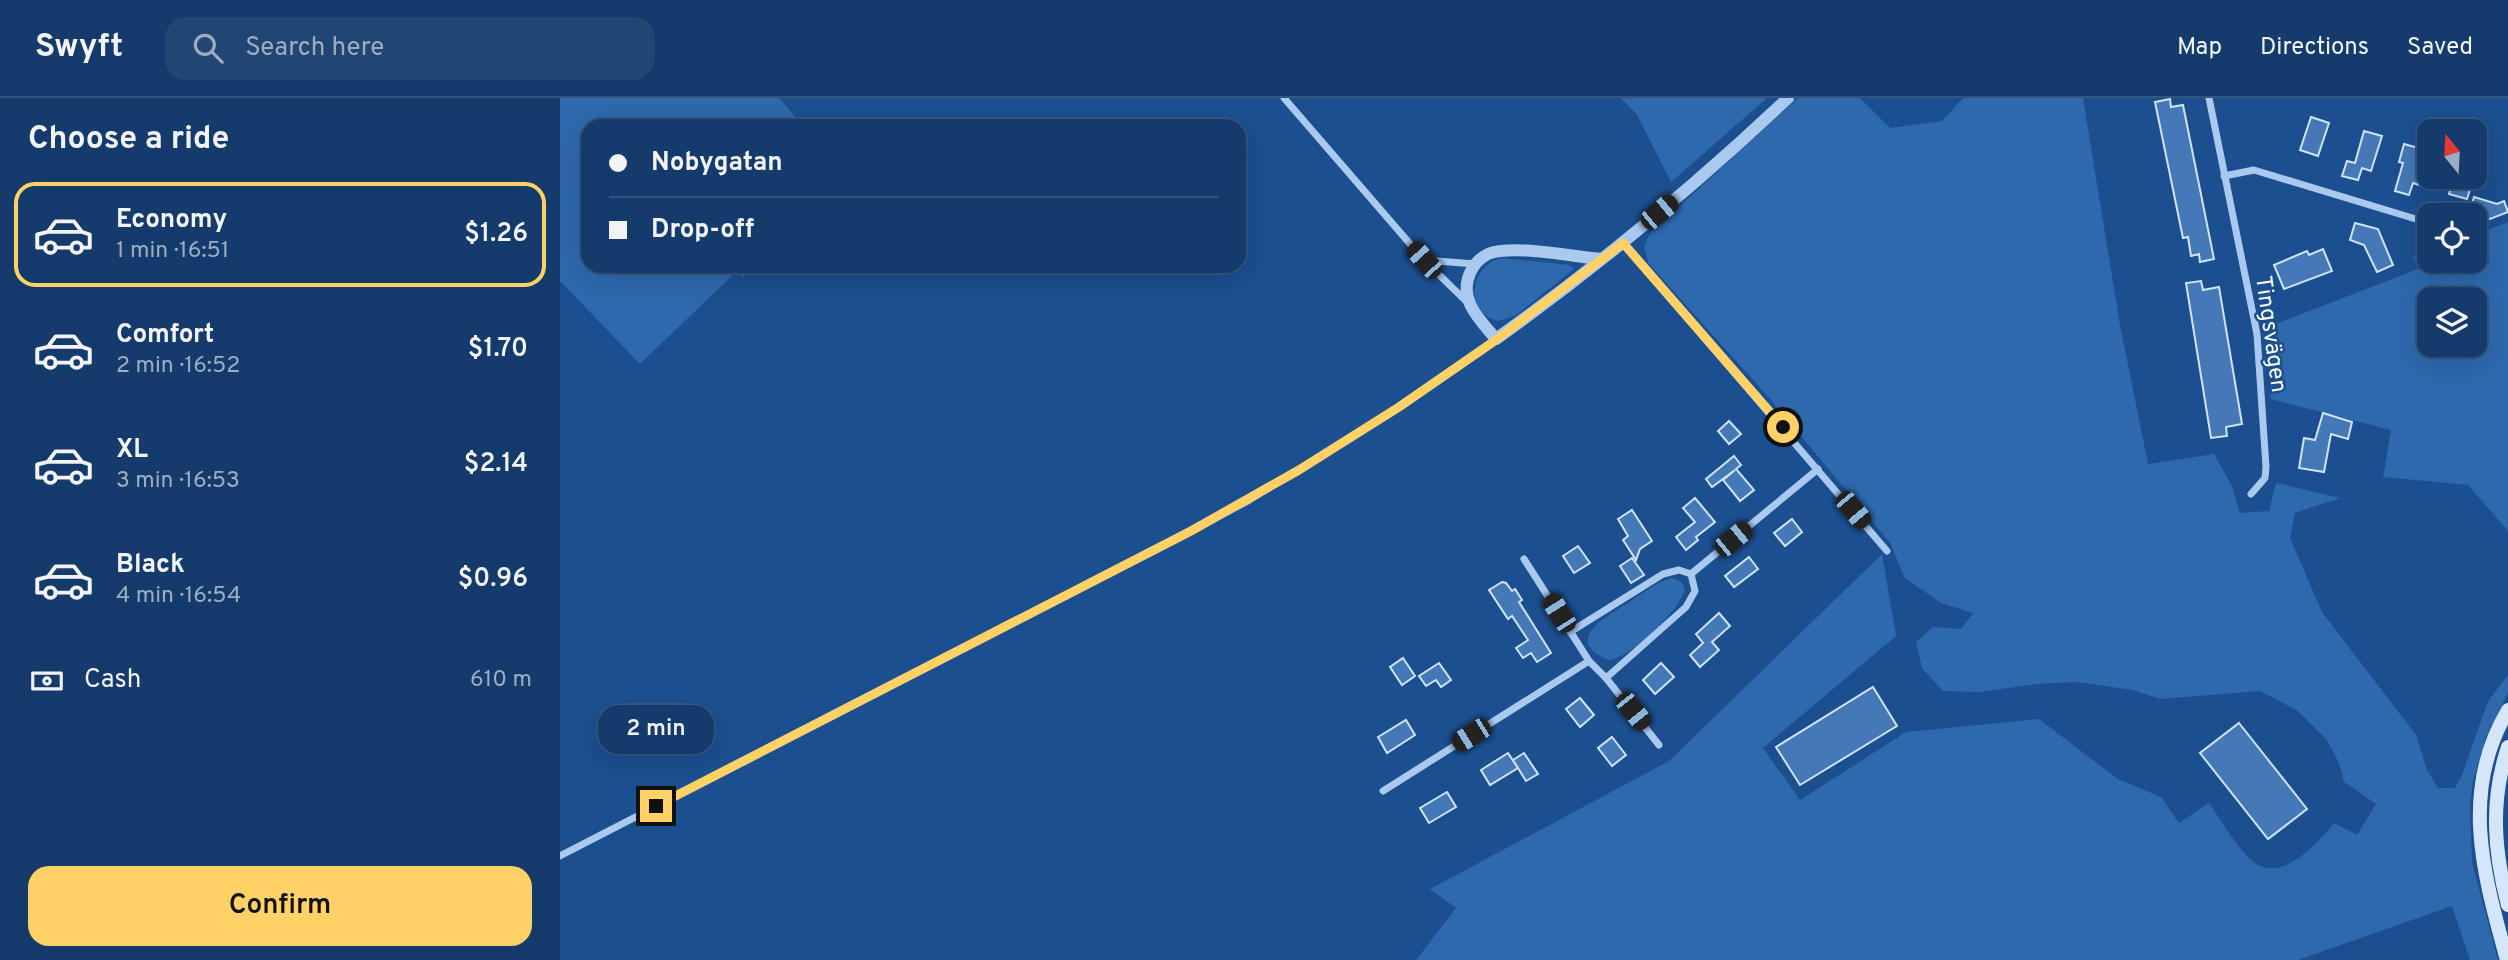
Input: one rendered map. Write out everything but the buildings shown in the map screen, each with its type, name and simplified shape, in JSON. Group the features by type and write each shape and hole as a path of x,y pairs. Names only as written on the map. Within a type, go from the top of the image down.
{"main road":[{"path":"2507,960 2482,862 2479,815 2486,764 2508,710"},
{"path":"2508,747 2497,789 2495,835 2508,905"}],"street":[{"path":"1284,98 1424,260 1468,304 1496,340"},
{"path":"560,856 1245,502 1399,407 1496,340 1623,243 1714,166 1788,98"},
{"name":"Tingsvägen","path":"2209,98 2256,334 2260,371 2266,467 2265,478 2251,494"},
{"path":"2224,176 2254,170 2417,219"},
{"path":"1623,243 1888,551"},
{"path":"1468,304 1467,283 1475,264 1491,253 1508,250 1602,259"},
{"path":"1424,260 1475,264"},
{"path":"1691,575 1818,469"},
{"path":"1524,559 1589,661 1659,744"},
{"path":"1570,632 1663,574 1679,570 1691,575"},
{"path":"1606,678 1686,607 1695,591 1691,575"},
{"path":"1383,791 1589,661"}],"shaded area":[{"path":"560,98 779,98 797,119 581,119 581,273 735,273 640,364 560,281"},
{"path":"1621,98 1767,98 1671,182 1637,115"},
{"path":"1798,98 1860,98 1890,128 1942,121 1963,98 2083,98 2120,325 2148,464 2214,454 2232,486 2240,513 2269,511 2276,483 2340,498 2295,513 2290,538 2322,612 2416,735 2427,770 2438,788 2455,788 2488,701 2508,675 2508,693 2487,734 2473,781 2470,805 2472,862 2498,960 2470,960 2452,906 2298,960 1416,960 1456,908 1430,889 1669,761 1882,554 1896,636 1763,748 1800,800 1906,732 2039,719 2118,779 2161,797 2179,823 2209,803 2247,856 2259,865 2270,868 2294,861 2306,853 2334,823 2357,835 2376,804 2344,782 2339,763 2327,740 2298,711 2260,691 2161,699 2132,690 2077,682 1979,692 1943,691 1922,668 1916,642 1933,627 1961,629 1973,613 1941,603 1905,578 1890,543 1771,400 1649,264 1644,248 1649,234"},
{"path":"2508,222 2508,531 2468,485 2383,477 2391,430 2271,399 2265,328 2417,269 2417,273 2487,273 2487,230"},
{"path":"1502,258 1570,265 1574,269 1515,316 1498,321 1479,308 1474,289 1483,270 1491,262"},
{"path":"1671,578 1681,581 1685,589 1674,609 1653,632 1618,657 1609,660 1595,653 1589,645 1588,637 1600,622 1649,589"}],"route":[{"path":"656,806 1245,502 1399,407 1522,321 1623,243 1783,427"}]}
